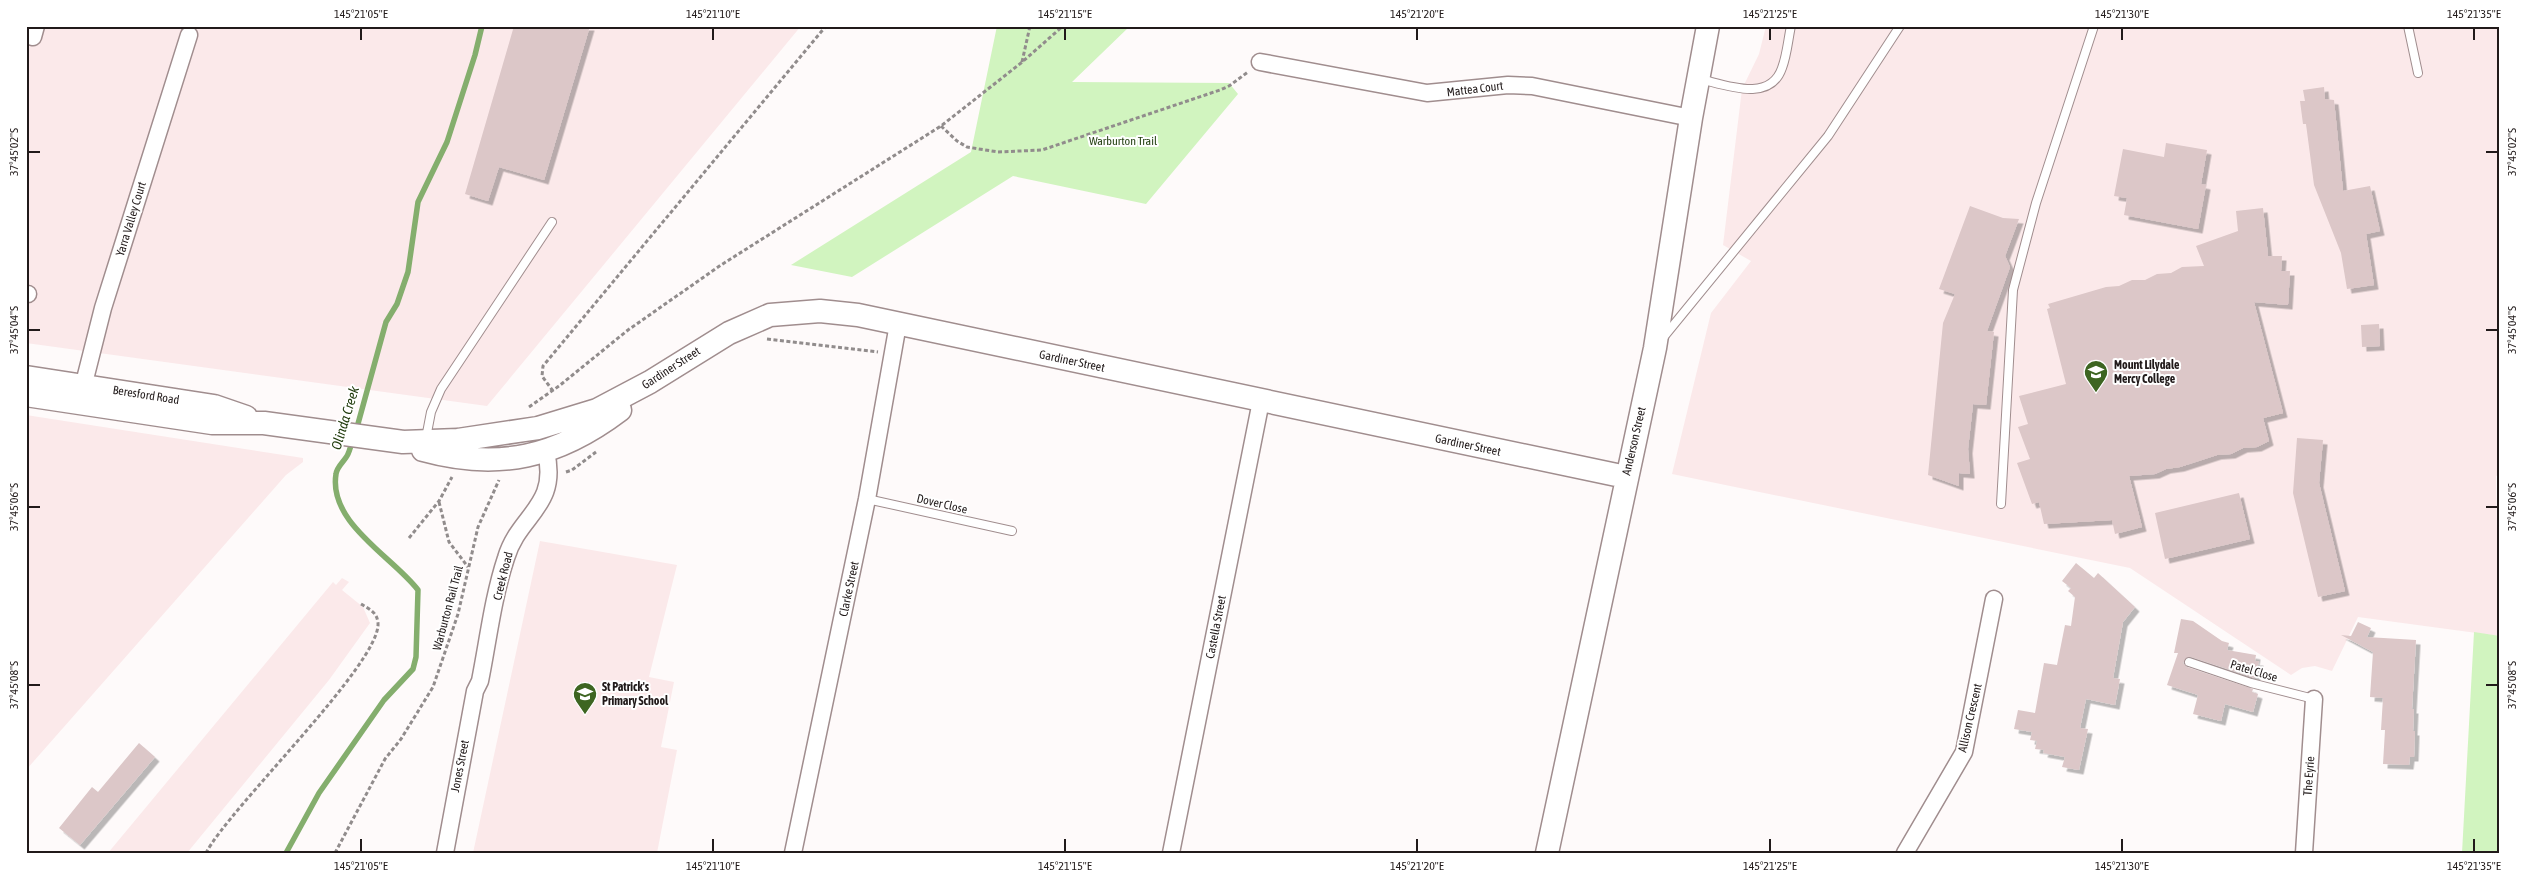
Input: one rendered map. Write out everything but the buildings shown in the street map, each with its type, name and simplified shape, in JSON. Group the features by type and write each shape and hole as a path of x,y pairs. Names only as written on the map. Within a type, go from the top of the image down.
{"main road":[{"name":"Anderson Street","path":"1552,852 1626,477 1655,348 1691,118 1708,26"},
{"name":"Gardiner Street","path":"538,428 597,410 650,382 729,333 770,315 820,311 858,315 1626,477"},
{"name":"Beresford Road","path":"26,377 81,394 212,423 264,423 388,441 426,443 495,436 538,428"},
{"name":"Beresford Road","path":"388,441 444,456 498,460 521,458 546,452 582,436 603,423 650,382"},
{"name":"Beresford Road","path":"26,395 81,394"},
{"path":"538,428 546,452"}],"street":[{"path":"26,35 33,37 36,26"},
{"name":"Yarra Valley Court","path":"81,394 103,308 189,35"},
{"name":"Mattea Court","path":"1260,62 1427,93 1508,85 1532,86 1691,118"},
{"name":"Clarke Street","path":"793,853 868,498 898,324"},
{"name":"Castella Street","path":"1171,853 1261,401"},
{"name":"Creek Road","path":"480,681 506,556 512,542 540,504 547,490 549,466 546,452"},
{"name":"Allison Crescent","path":"1905,853 1964,752 1994,599"},
{"name":"Jones Street","path":"445,853 475,690 480,681"},
{"name":"The Eyrie","path":"2304,853 2314,700"}],"lane":[{"path":"1699,79 1742,89 1755,90 1766,86 1782,69 1791,26"},
{"path":"1655,348 1828,136 1900,26"},
{"path":"2001,504 2013,290 2036,203 2094,26"},
{"path":"2408,26 2418,74"},
{"path":"426,443 431,412 441,389 552,222"},
{"name":"Dover Close","path":"868,498 1012,531"},
{"name":"Patel Close","path":"2189,662 2251,683 2314,700"}],"path":[{"path":"553,391 542,376 541,370 547,361 826,26"},
{"path":"1021,63 1030,26"},
{"path":"527,409 553,391 628,330 721,265 941,126 1021,63 1063,26"},
{"path":"941,126 957,141 967,147 998,152 1042,150 1220,90 1229,86 1260,62"},
{"name":"Warburton Rail Trail","path":"335,853 385,759 401,739 433,687 451,638 478,527 499,479 498,460"},
{"path":"410,538 439,501 453,477"},
{"path":"439,501 448,542 468,567"},
{"path":"206,853 215,836 283,758 363,658 376,635 378,623 374,612 361,604"}],"shaded area":[{"path":"26,26 801,26 487,406 26,343"},
{"name":"Mount Lilydale Mercy College","path":"1766,26 2500,26 2500,474 2496,476 2499,636 2358,617 2332,671 2315,666 2302,668 2291,675 2130,568 1672,474 1711,313 1751,261 1723,245 1742,89 1759,54"},
{"path":"26,415 303,458 303,462 286,475 26,770"},
{"name":"St Patrick's Primary School","path":"540,541 677,565 649,677 674,682 661,747 677,750 657,853 473,853"},
{"path":"342,578 349,582 342,590 363,607 370,623 329,680 187,853 108,853 333,582 336,585"}],"green space":[{"name":"Warburton Trail","path":"997,26 1130,26 1072,82 1229,83 1238,94 1146,204 1013,176 852,277 791,265 971,152"},
{"path":"2474,632 2500,636 2500,853 2462,853"}],"waterway":[{"name":"Olinda Creek","path":"356,431 386,322 397,304 408,272 418,202 447,142 475,55 482,26"},
{"name":"Olinda Creek","path":"286,853 319,793 384,700 413,669 416,657 418,590 352,524 342,508 336,492 336,474 339,466 348,454 353,440"}],"place":[{"name":"Mount Lilydale Mercy College","path":"2096,393"},
{"name":"St Patrick's Primary School","path":"585,715"}]}
